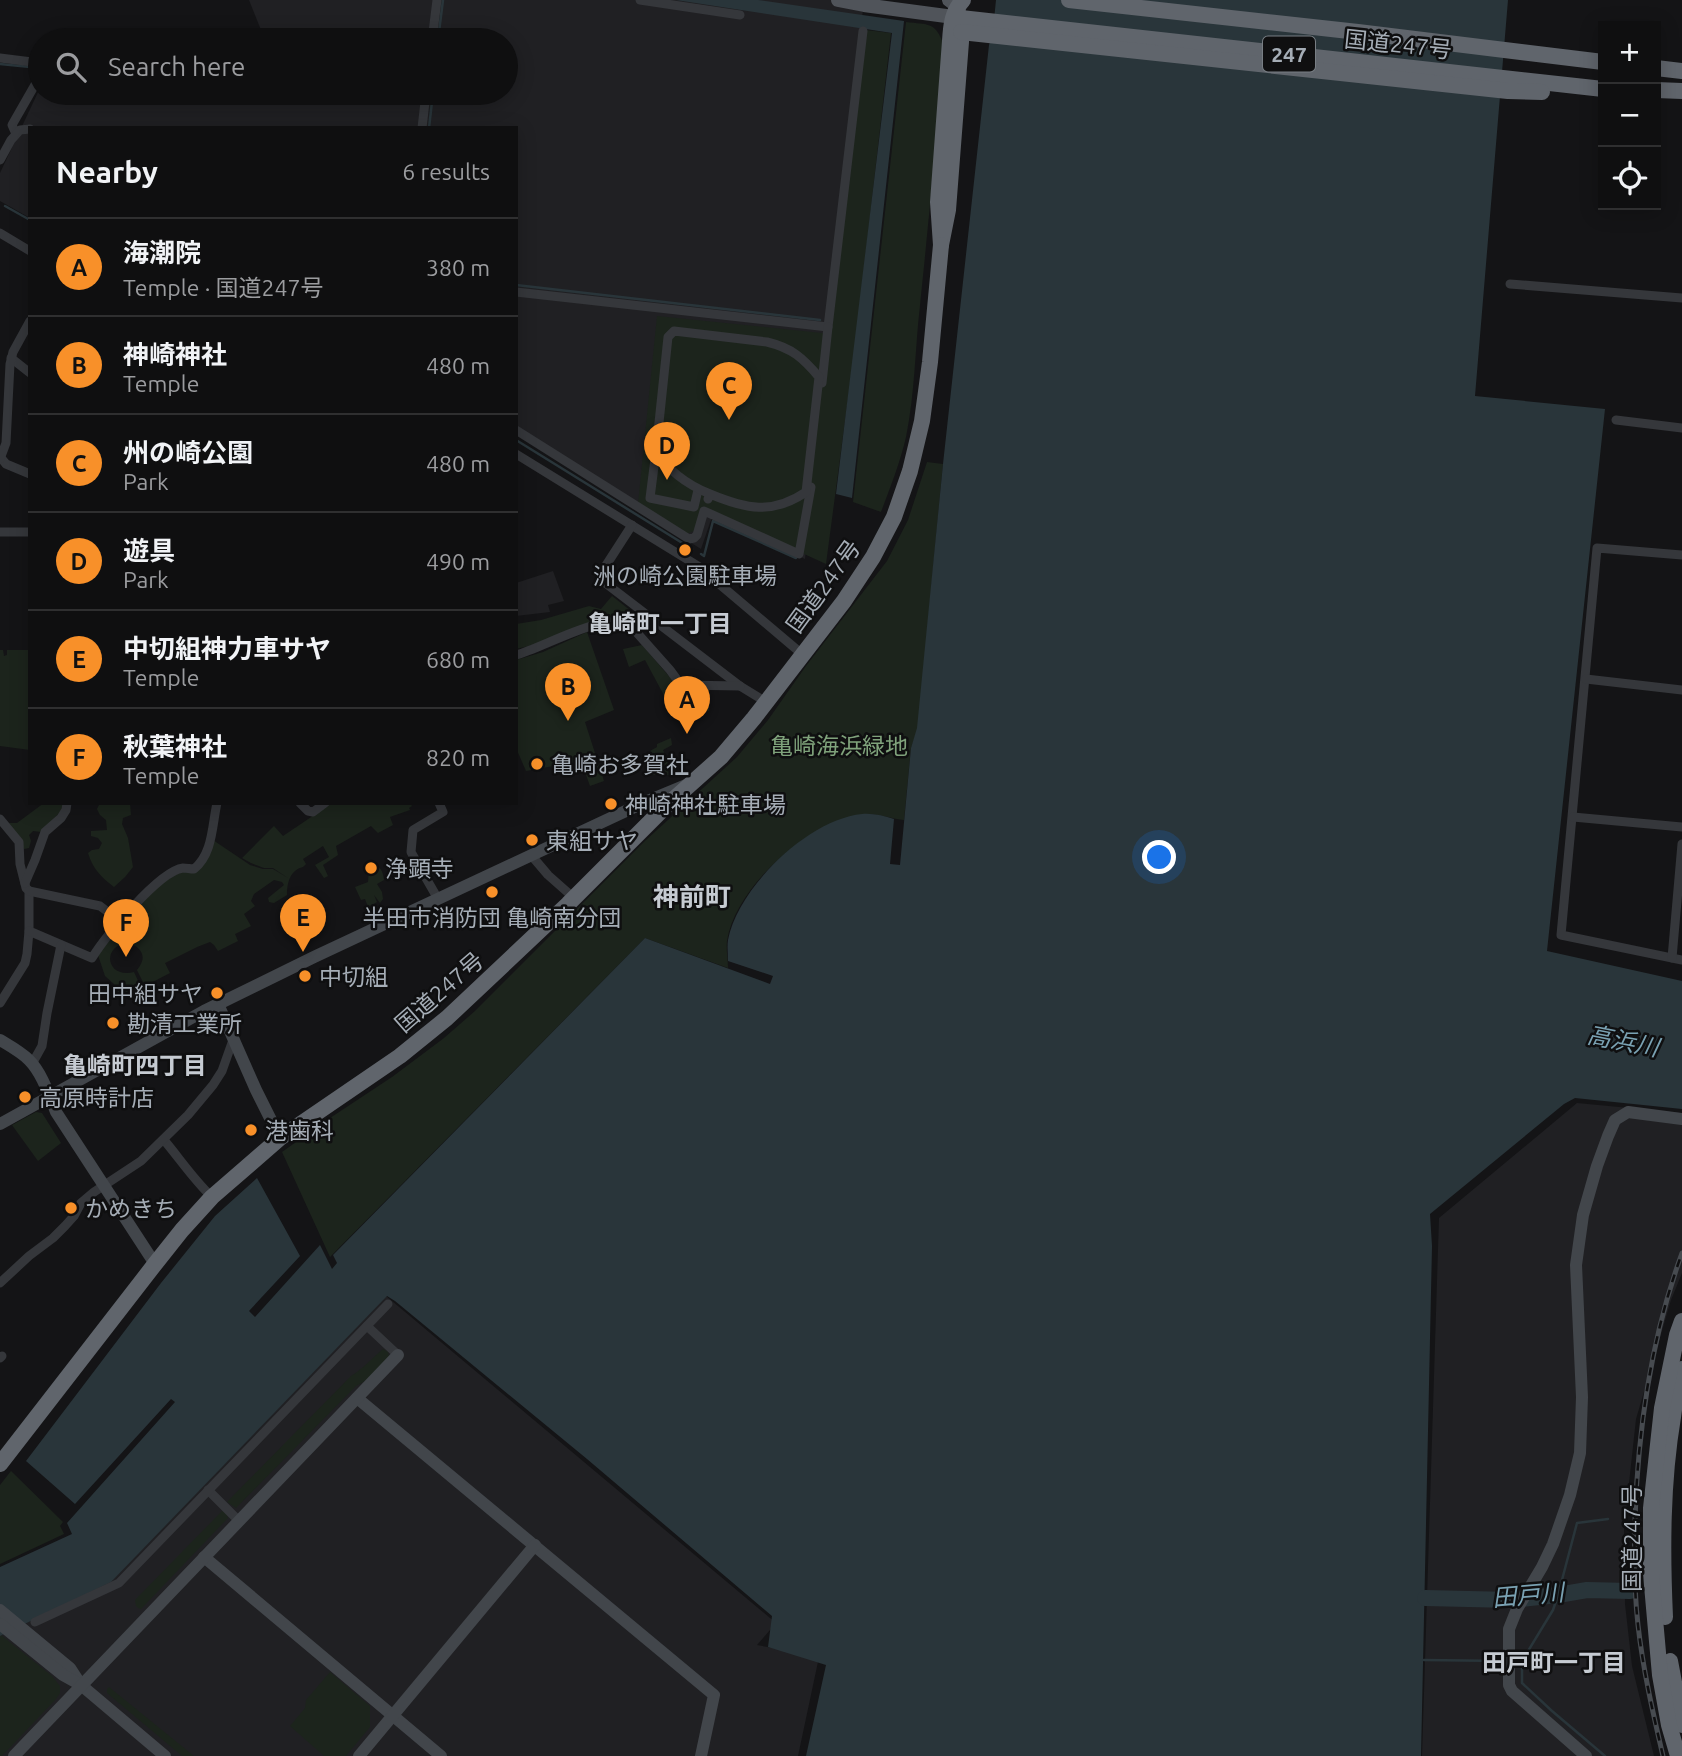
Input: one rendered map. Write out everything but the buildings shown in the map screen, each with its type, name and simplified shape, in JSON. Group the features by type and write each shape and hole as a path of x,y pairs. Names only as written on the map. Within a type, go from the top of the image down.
{"highway":[{"name":"国道247号","path":"1069,0 1598,61"},
{"name":"国道247号","path":"1,1460 155,1264 212,1197 280,1138 422,1039 469,999 666,806 721,757 844,601 873,557 894,517 922,421 941,245 948,210 957,12 986,28 1598,88"},
{"path":"1661,69 1682,71"},
{"path":"1661,90 1682,91"},
{"name":"国道247号","path":"1678,1756 1660,1675 1651,1574 1651,1508 1662,1408 1680,1331"},
{"name":"国道247号","path":"1682,1369 1667,1455 1663,1518 1663,1580 1671,1673 1682,1725"}],"main road":[{"path":"838,0 864,5 957,12"}],"street":[{"path":"433,28 436,0"},
{"path":"640,0 740,15"},
{"path":"518,431 609,493 689,539 697,535 704,511 799,554 813,477 863,30"},
{"path":"0,58 28,62"},
{"path":"16,134 12,125 28,97"},
{"path":"422,126 425,105"},
{"path":"0,160 16,134 20,130 28,129"},
{"path":"0,233 28,249"},
{"path":"1510,284 1682,298"},
{"path":"518,292 828,327"},
{"path":"720,337 722,320"},
{"path":"28,324 19,339 10,364 6,443 1,458 6,464 28,473"},
{"path":"769,342 770,326"},
{"path":"656,451 671,470 691,486 698,489 709,497 747,507 771,508 806,492 819,377 800,356 769,342 674,331 668,337 650,498 694,507 698,489"},
{"path":"12,358 28,371"},
{"path":"1616,420 1682,428"},
{"path":"518,455 698,566 802,654"},
{"path":"602,506 609,493"},
{"path":"632,526 600,579 740,686 766,702"},
{"path":"0,532 28,531"},
{"path":"1682,555 1597,548 1561,935 1682,960"},
{"path":"518,654 536,649 590,625 624,621 681,685 740,686"},
{"path":"1586,679 1682,690"},
{"path":"0,1124 218,1004 531,855 693,782"},
{"path":"27,887 45,832 61,818 67,805"},
{"path":"29,931 92,958 99,945 120,921 163,878 181,868 194,869 200,865 208,849 217,805"},
{"path":"302,805 313,812 323,805"},
{"path":"438,899 411,852 414,830 443,812 440,805"},
{"path":"1573,817 1682,827"},
{"path":"0,819 19,842 20,864 27,887 29,931 25,963 0,1003"},
{"path":"1672,958 1682,844"},
{"path":"531,855 548,875 574,898"},
{"path":"27,887 100,906 120,921"},
{"path":"33,1064 42,1046 61,945"},
{"path":"218,1004 280,1138"},
{"path":"0,1040 33,1064 56,1112 155,1264"},
{"path":"0,1283 53,1238 74,1216 81,1203 141,1161 164,1140 214,1085 233,1040"},
{"path":"1586,1756 1512,1691 1509,1685 1509,1629 1553,1544 1570,1495 1580,1453 1582,1397 1576,1265 1583,1215 1597,1166 1615,1119 1628,1112 1682,1119"},
{"path":"164,1140 212,1197"},
{"path":"0,1625 24,1629 119,1583 388,1304"},
{"path":"14,1756 398,1356 367,1326"},
{"path":"358,1398 714,1695 701,1756"},
{"path":"208,1490 239,1521"},
{"path":"359,1756 534,1545"},
{"path":"204,1557 441,1756"},
{"path":"0,1610 24,1629 63,1675 81,1685 165,1756"}],"shaded area":[{"path":"249,0 864,0 805,559 712,517 701,549 518,435 518,126 28,126 28,217 0,201 0,173 32,105 518,105 518,28 260,28"},
{"path":"553,571 564,601 548,605 550,612 518,616 518,582"},
{"path":"1577,1103 1682,1113 1682,1273 1671,1300 1636,1419 1624,1529 1625,1604 1632,1666 1654,1756 1422,1756 1439,1218"},
{"path":"386,1296 776,1623 757,1645 819,1657 798,1756 0,1756 0,1636 111,1581"}],"green space":[{"path":"906,22 926,24 934,28 944,46 909,420 904,447 881,512 853,502"},
{"path":"866,30 891,33 856,338 826,564 708,510 694,531 686,534 638,504 657,316 831,334"},
{"name":"亀崎海浜緑地","path":"927,462 943,464 918,728 911,748 904,820 861,815 840,820 797,844 759,880 744,900 733,920 727,941 728,968 645,938 330,1257 282,1152 444,1038 475,1011 646,840 737,757 768,720 887,561 908,520"},
{"path":"612,596 640,618 632,623 614,619 518,649 518,624 589,606 601,609"},
{"path":"587,632 614,710 585,722 604,781 590,786 581,761 526,771 518,753 518,659 543,652"},
{"path":"642,645 680,689 709,690 709,711 674,714 645,660 629,667 623,649"},
{"path":"0,650 3,650 4,656 7,655 7,650 28,650 28,750 0,746"},
{"path":"671,738 672,745 663,750 666,757 657,761 666,759 673,775 652,775 650,770 655,762 650,751 657,747 657,744"},
{"path":"41,805 64,805 41,832 33,831 29,835 29,848 24,849 9,823 17,823"},
{"path":"99,805 130,805 131,815 123,818 122,824 128,838 133,867 114,887 98,872 88,853 99,849 102,843 91,836 91,831 107,830 106,820 97,809"},
{"path":"329,805 412,806 410,810 390,817 393,825 378,833 371,826 336,846 338,855 323,865 328,876 324,878 315,865 329,857 323,846 303,859 306,864 292,874 287,895 274,903 269,902 268,898 284,885 274,880 254,894 251,901 255,906 244,914 251,926 235,934 238,941 218,951 210,942 197,947 165,963 170,973 145,986 137,970 142,961 142,953 128,942 119,945 113,950 110,962 118,971 134,972 143,991 122,1000 114,984 105,976 98,955 147,897 169,878 180,873 196,872 213,840 250,865 263,869 273,869 288,878 273,868 264,868 242,858 274,826 283,836"},
{"path":"375,865 381,869 383,875 384,880 377,884 383,899 380,903 374,895 377,902 368,907 355,887 368,882 369,869"},
{"path":"36,1112 42,1113 61,1143 38,1161 12,1125"},
{"path":"383,1349 388,1352 389,1357 369,1379 356,1386 236,1508 227,1502 351,1376"},
{"path":"11,1471 63,1522 60,1526 64,1534 0,1564 0,1485"},
{"path":"222,1511 228,1518 141,1609 138,1608 135,1600"},
{"path":"0,1636 52,1676 60,1686 60,1693 0,1756"},
{"path":"330,1672 370,1706 370,1727 346,1756 324,1756 290,1726 305,1708 306,1700"},
{"path":"109,1687 194,1756 182,1756 107,1693"}],"water":[{"path":"676,0 758,0 904,21 852,498 836,494 892,33"},
{"name":"高浜川","path":"996,0 1508,0 1475,396 1605,409 1547,951 1682,981 1682,1109 1575,1098 1564,1104 1430,1214 1432,1246 1421,1756 806,1756 826,1665 768,1647 772,1616 587,1459 387,1296 111,1582 0,1636 0,1567 72,1534 67,1523 175,1402 171,1399 75,1504 26,1461 215,1216 257,1178 300,1256 249,1311 255,1317 320,1245 332,1269 337,1263 333,1255 645,938 770,984 773,976 728,961 728,943 734,920 746,899 779,859 820,828 841,819 870,814 894,819 890,864 900,865"}],"waterway":[{"path":"440,28 443,0"},
{"path":"0,64 28,67"},
{"path":"429,126 432,105"},
{"path":"5,206 28,219"},
{"path":"518,285 820,320"},
{"path":"518,441 692,549"},
{"path":"701,554 704,556 713,521 796,558"},
{"path":"1605,1756 1522,1683 1522,1661 1553,1610 1577,1523 1608,1519"},
{"name":"田戸川","path":"1425,1598 1512,1600 1587,1590 1630,1591"},
{"path":"1424,1660 1505,1661"}],"railway":[{"path":"1663,1756 1645,1675 1638,1625 1635,1519 1639,1451 1648,1384 1662,1318 1682,1253"}],"place":[{"name":"州の崎公園","path":"729,420"},
{"name":"遊具","path":"667,480"},
{"name":"洲の崎公園駐車場","path":"685,550"},
{"name":"神崎神社","path":"568,721"},
{"name":"海潮院","path":"687,734"},
{"name":"亀崎お多賀社","path":"537,764"},
{"name":"神崎神社駐車場","path":"611,804"},
{"name":"東組サヤ","path":"532,840"},
{"name":"浄顕寺","path":"371,868"},
{"name":"半田市消防団 亀崎南分団","path":"492,892"},
{"name":"中切組神力車サヤ","path":"303,952"},
{"name":"秋葉神社","path":"126,957"},
{"name":"中切組","path":"305,976"},
{"name":"田中組サヤ","path":"217,993"},
{"name":"勘清工業所","path":"113,1023"},
{"name":"高原時計店","path":"25,1097"},
{"name":"港歯科","path":"251,1130"},
{"name":"かめきち","path":"71,1208"}],"district":[{"name":"亀崎町一丁目","path":"660,623"},
{"name":"神前町","path":"692,896"},
{"name":"亀崎町四丁目","path":"135,1065"},
{"name":"田戸町一丁目","path":"1554,1662"}]}
